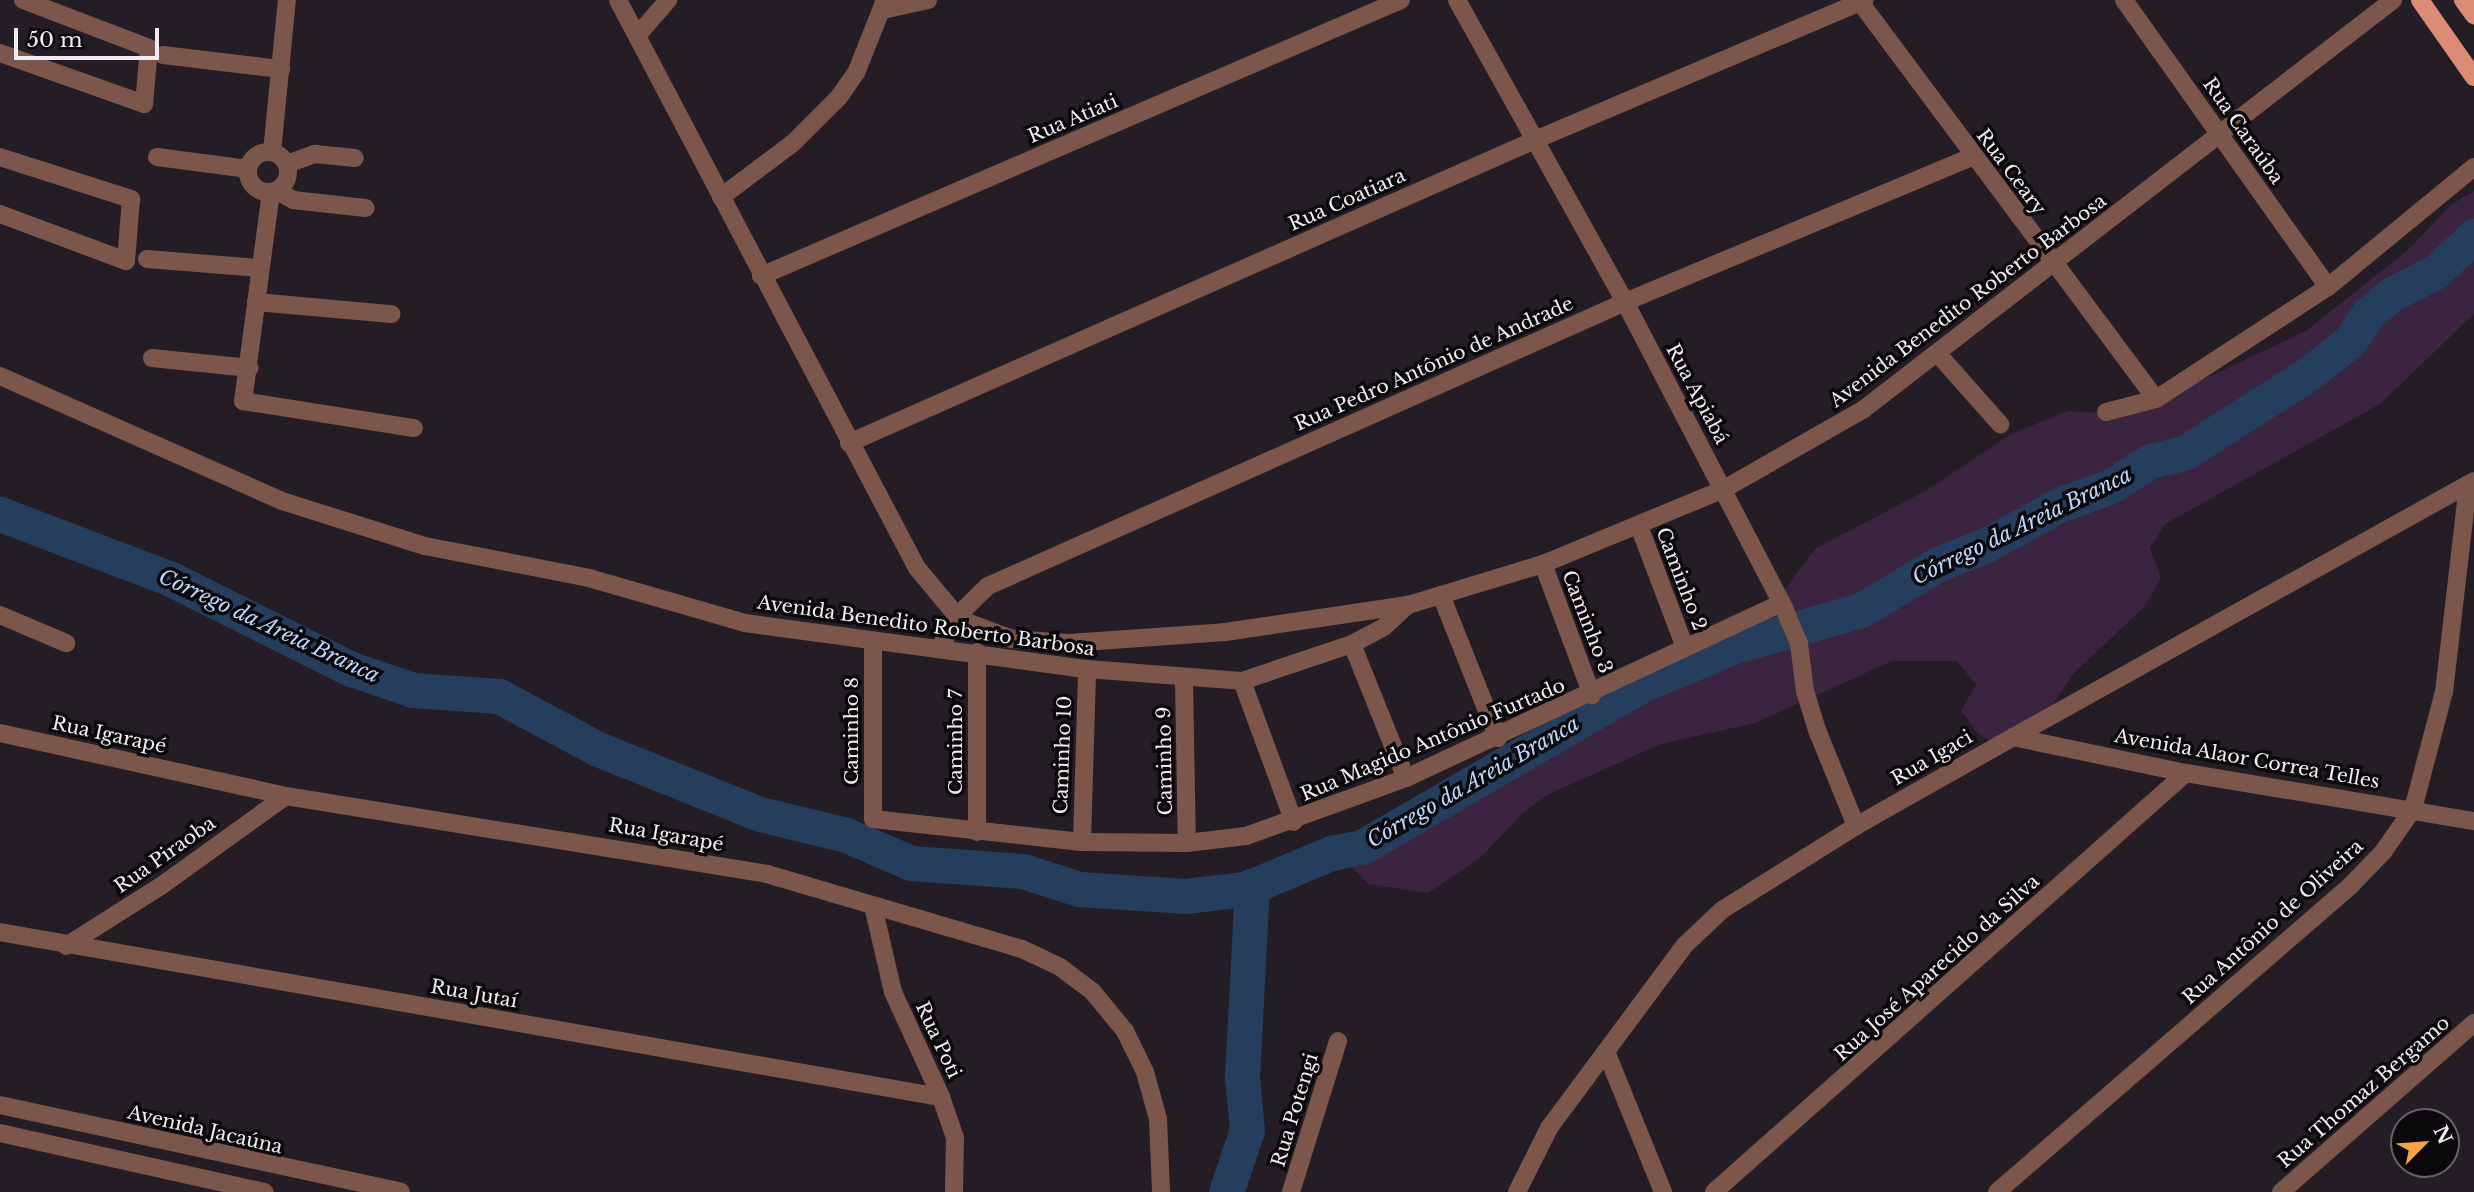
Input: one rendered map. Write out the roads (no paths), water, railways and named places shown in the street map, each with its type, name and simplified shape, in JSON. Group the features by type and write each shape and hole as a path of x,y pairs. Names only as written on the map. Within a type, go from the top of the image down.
{"main road":[{"path":"2420,0 2474,78"},
{"path":"2463,0 2474,16"}],"street":[{"path":"0,53 144,104 149,48 23,0"},
{"path":"272,152 287,0"},
{"name":"Avenida Benedito Roberto Barbosa","path":"618,0 917,568 957,616 1012,639 1069,643 1225,632 1408,605 1543,564 1724,489 1864,409 2054,265 2393,0"},
{"path":"636,36 668,0"},
{"path":"721,197 793,143 839,97 856,73 884,5 928,0"},
{"name":"Rua Atiati","path":"761,276 1401,0"},
{"name":"Rua Apiabá","path":"1457,0 1625,302 1783,605 1799,644 1805,691 1856,826"},
{"name":"Rua Caraúba","path":"2124,0 2328,287"},
{"name":"Rua Coatiara","path":"849,443 1535,140 1862,1"},
{"name":"Rua Ceary","path":"1862,1 1972,157 2157,399"},
{"path":"163,55 281,69"},
{"path":"272,152 287,164 288,176 274,191 260,268 243,401 414,428"},
{"path":"248,169 254,157 272,152"},
{"path":"287,164 314,154 355,158"},
{"path":"0,157 131,199 126,261 0,214"},
{"path":"157,157 248,169"},
{"name":"Rua Pedro Antônio de Andrade","path":"940,648 957,616 988,586 1625,302 1972,157"},
{"path":"2106,412 2157,399 2328,287 2474,167"},
{"path":"248,169 257,189 274,191 293,200 366,208"},
{"path":"147,259 260,268"},
{"path":"256,302 391,314"},
{"path":"1938,354 2000,424"},
{"path":"152,358 249,368"},
{"name":"Avenida Benedito Roberto Barbosa","path":"0,376 282,500 425,546 589,578 745,623 873,643 977,652 1087,669 1184,679 1242,681 1352,644 1384,627 1408,605"},
{"name":"Rua Igaci","path":"1517,1192 1549,1128 1607,1054 1685,945 1722,910 1856,826 2471,483"},
{"name":"Rua Antônio de Oliveira","path":"1997,1192 2351,885 2383,852 2413,809 2448,667 2471,483"},
{"name":"Caminho 2","path":"1639,526 1685,648"},
{"name":"Caminho 3","path":"1543,564 1592,695"},
{"path":"1441,595 1498,738"},
{"name":"Rua Magido Antônio Furtado","path":"873,819 1082,842 1187,843 1245,836 1294,822 1406,778 1592,695 1685,648 1783,605"},
{"path":"0,615 66,643"},
{"name":"Caminho 8","path":"873,643 873,819"},
{"path":"1352,644 1406,778"},
{"name":"Caminho 7","path":"977,652 977,832"},
{"name":"Caminho 10","path":"1082,842 1087,669"},
{"name":"Caminho 9","path":"1184,679 1187,843"},
{"path":"1242,681 1294,822"},
{"name":"Rua Igarapé","path":"0,733 286,796 755,872 1022,949 1060,967 1092,991 1125,1031 1145,1072 1157,1119 1161,1192"},
{"name":"Avenida Alaor Correa Telles","path":"2013,737 2186,773 2474,821"},
{"name":"Rua José Aparecido da Silva","path":"1714,1192 2186,773"},
{"name":"Rua Piraoba","path":"66,946 160,886 286,796"},
{"name":"Rua Poti","path":"873,906 893,992 942,1097 955,1138 954,1192"},
{"name":"Rua Jutaí","path":"0,932 66,946 942,1097"},
{"name":"Rua Thomaz Bergamo","path":"2281,1192 2474,1023"},
{"name":"Rua Potengi","path":"1291,1192 1338,1041"},
{"path":"1607,1054 1662,1192"},
{"name":"Avenida Jacaúna","path":"0,1105 253,1163 401,1192"},
{"path":"0,1133 264,1192"}],"waterway":[{"name":"Córrego da Areia Branca","path":"0,514 171,579 351,669 413,690 499,696 598,749 760,814 846,835 911,863 1023,871 1079,889 1185,896 1245,889 1331,853 1362,847 1640,686 1732,647 1861,610 1938,564 1986,545 2059,505 2109,487 2150,461 2184,453 2307,375 2350,341 2368,314 2392,294 2435,272 2474,236"},
{"path":"1226,1192 1247,1130 1242,1077 1252,885"}]}
